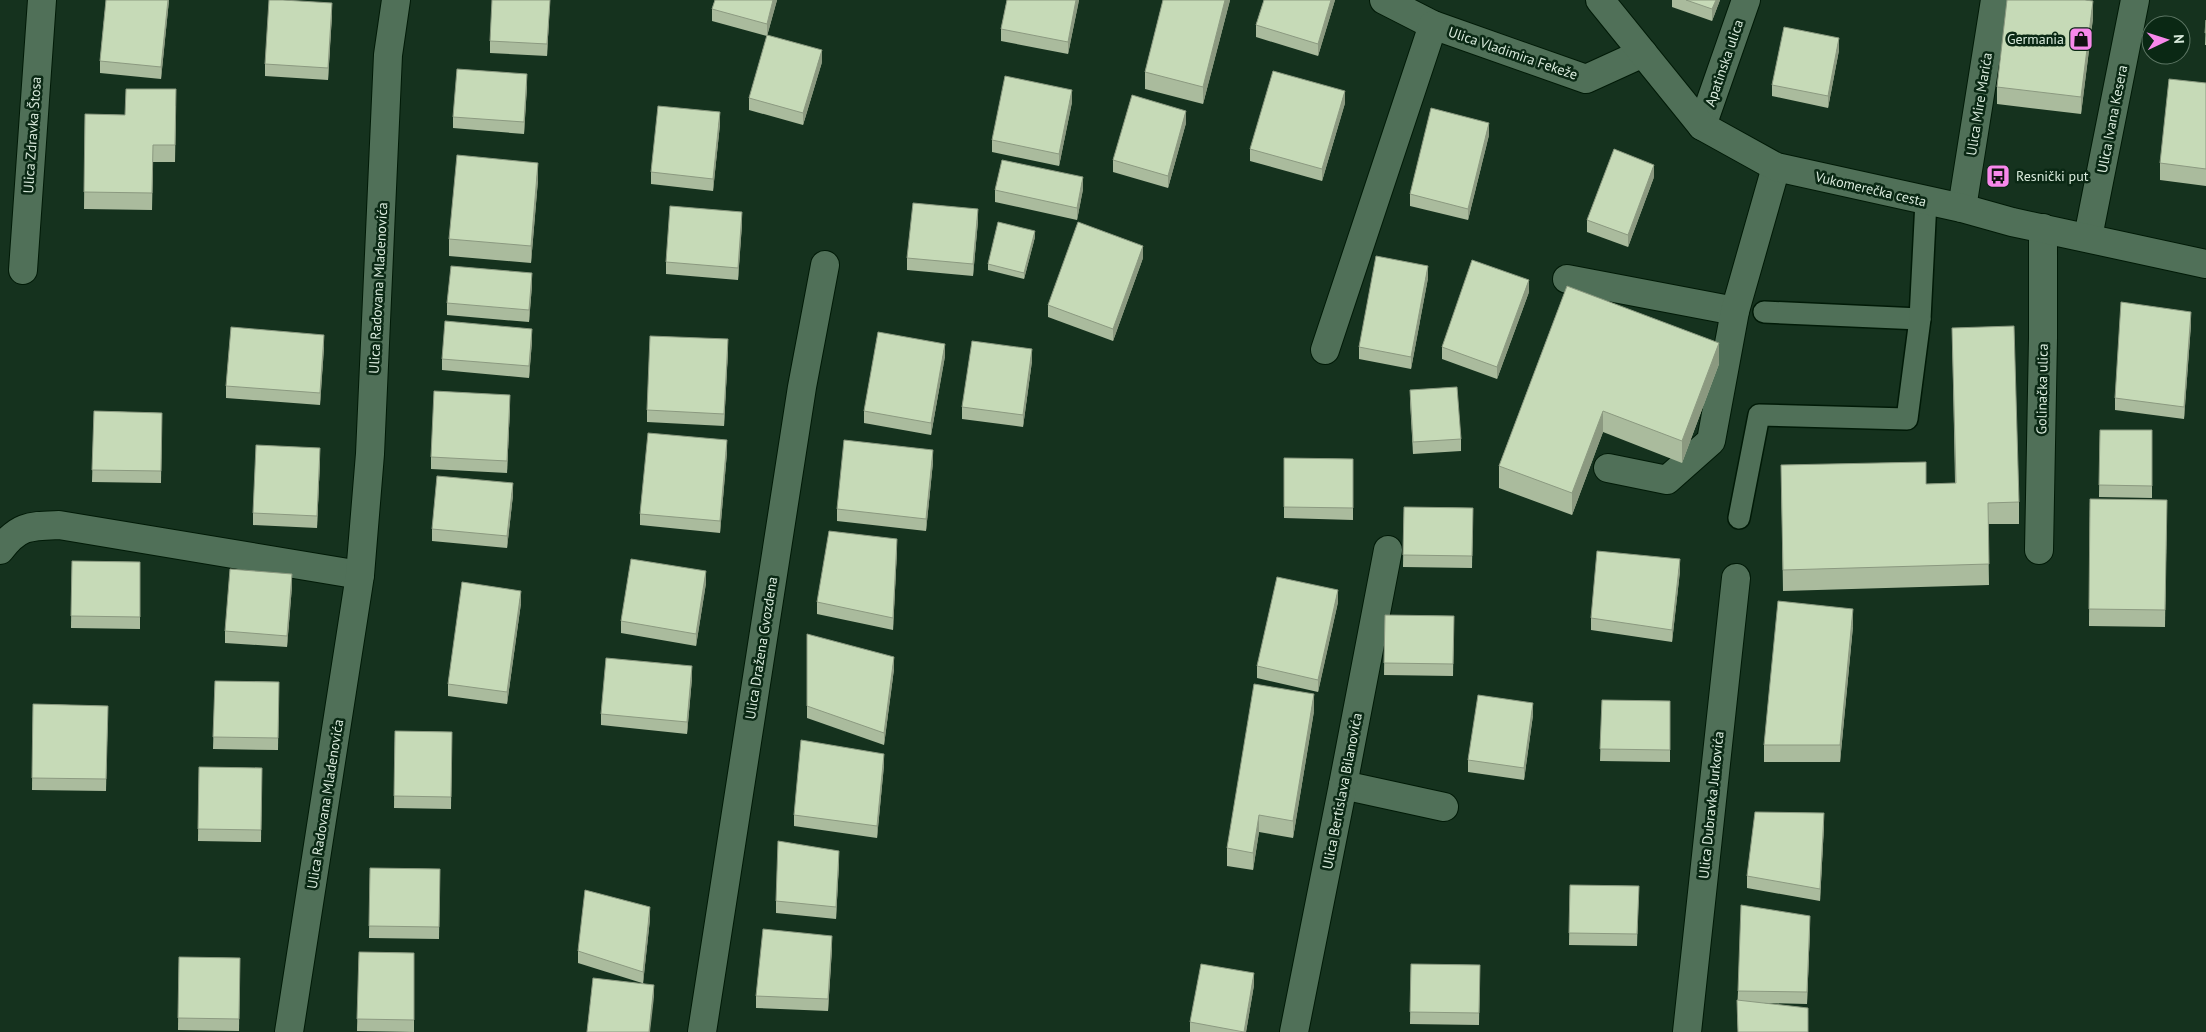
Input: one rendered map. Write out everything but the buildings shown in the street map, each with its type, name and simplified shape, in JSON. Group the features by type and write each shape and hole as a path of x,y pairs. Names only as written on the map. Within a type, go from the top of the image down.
{"street":[{"name":"Ulica Zdravka Štosa","path":"23,270 42,0"},
{"name":"Ulica Radovana Mladenovića","path":"289,1032 360,575 370,454 388,55 396,0"},
{"name":"Ulica Vladimira Fekeže","path":"1384,0 1433,25 1586,79 1643,52"},
{"name":"Vukomerečka cesta","path":"1600,0 1702,126 1776,167 1962,208 2012,222 2206,264"},
{"name":"Apatinska ulica","path":"1702,126 1746,0"},
{"name":"Ulica Mire Marića","path":"1962,208 1996,0"},
{"name":"Ulica Ivana Kesera","path":"2088,237 2135,0"},
{"path":"1325,350 1433,25"},
{"path":"1608,468 1667,480 1712,441 1735,311 1776,167"},
{"name":"Golinačka ulica","path":"2039,550 2043,228"},
{"name":"Ulica Dražena Gvozdena","path":"702,1032 802,387 825,265"},
{"path":"1568,279 1735,311"},
{"path":"0,550 11,534 32,526 59,525 360,575"},
{"name":"Ulica Bertislava Bilanovića","path":"1294,1032 1388,550"},
{"name":"Ulica Dubravka Jurkovića","path":"1687,1032 1736,578"},
{"path":"1343,785 1444,807"}],"lane":[{"path":"1739,518 1759,415 1907,419 1920,319 1926,201"},
{"path":"1764,312 1920,319"}],"place":[{"name":"Germania","path":"2081,39"},
{"name":"Resnički put","path":"1998,176"}]}
